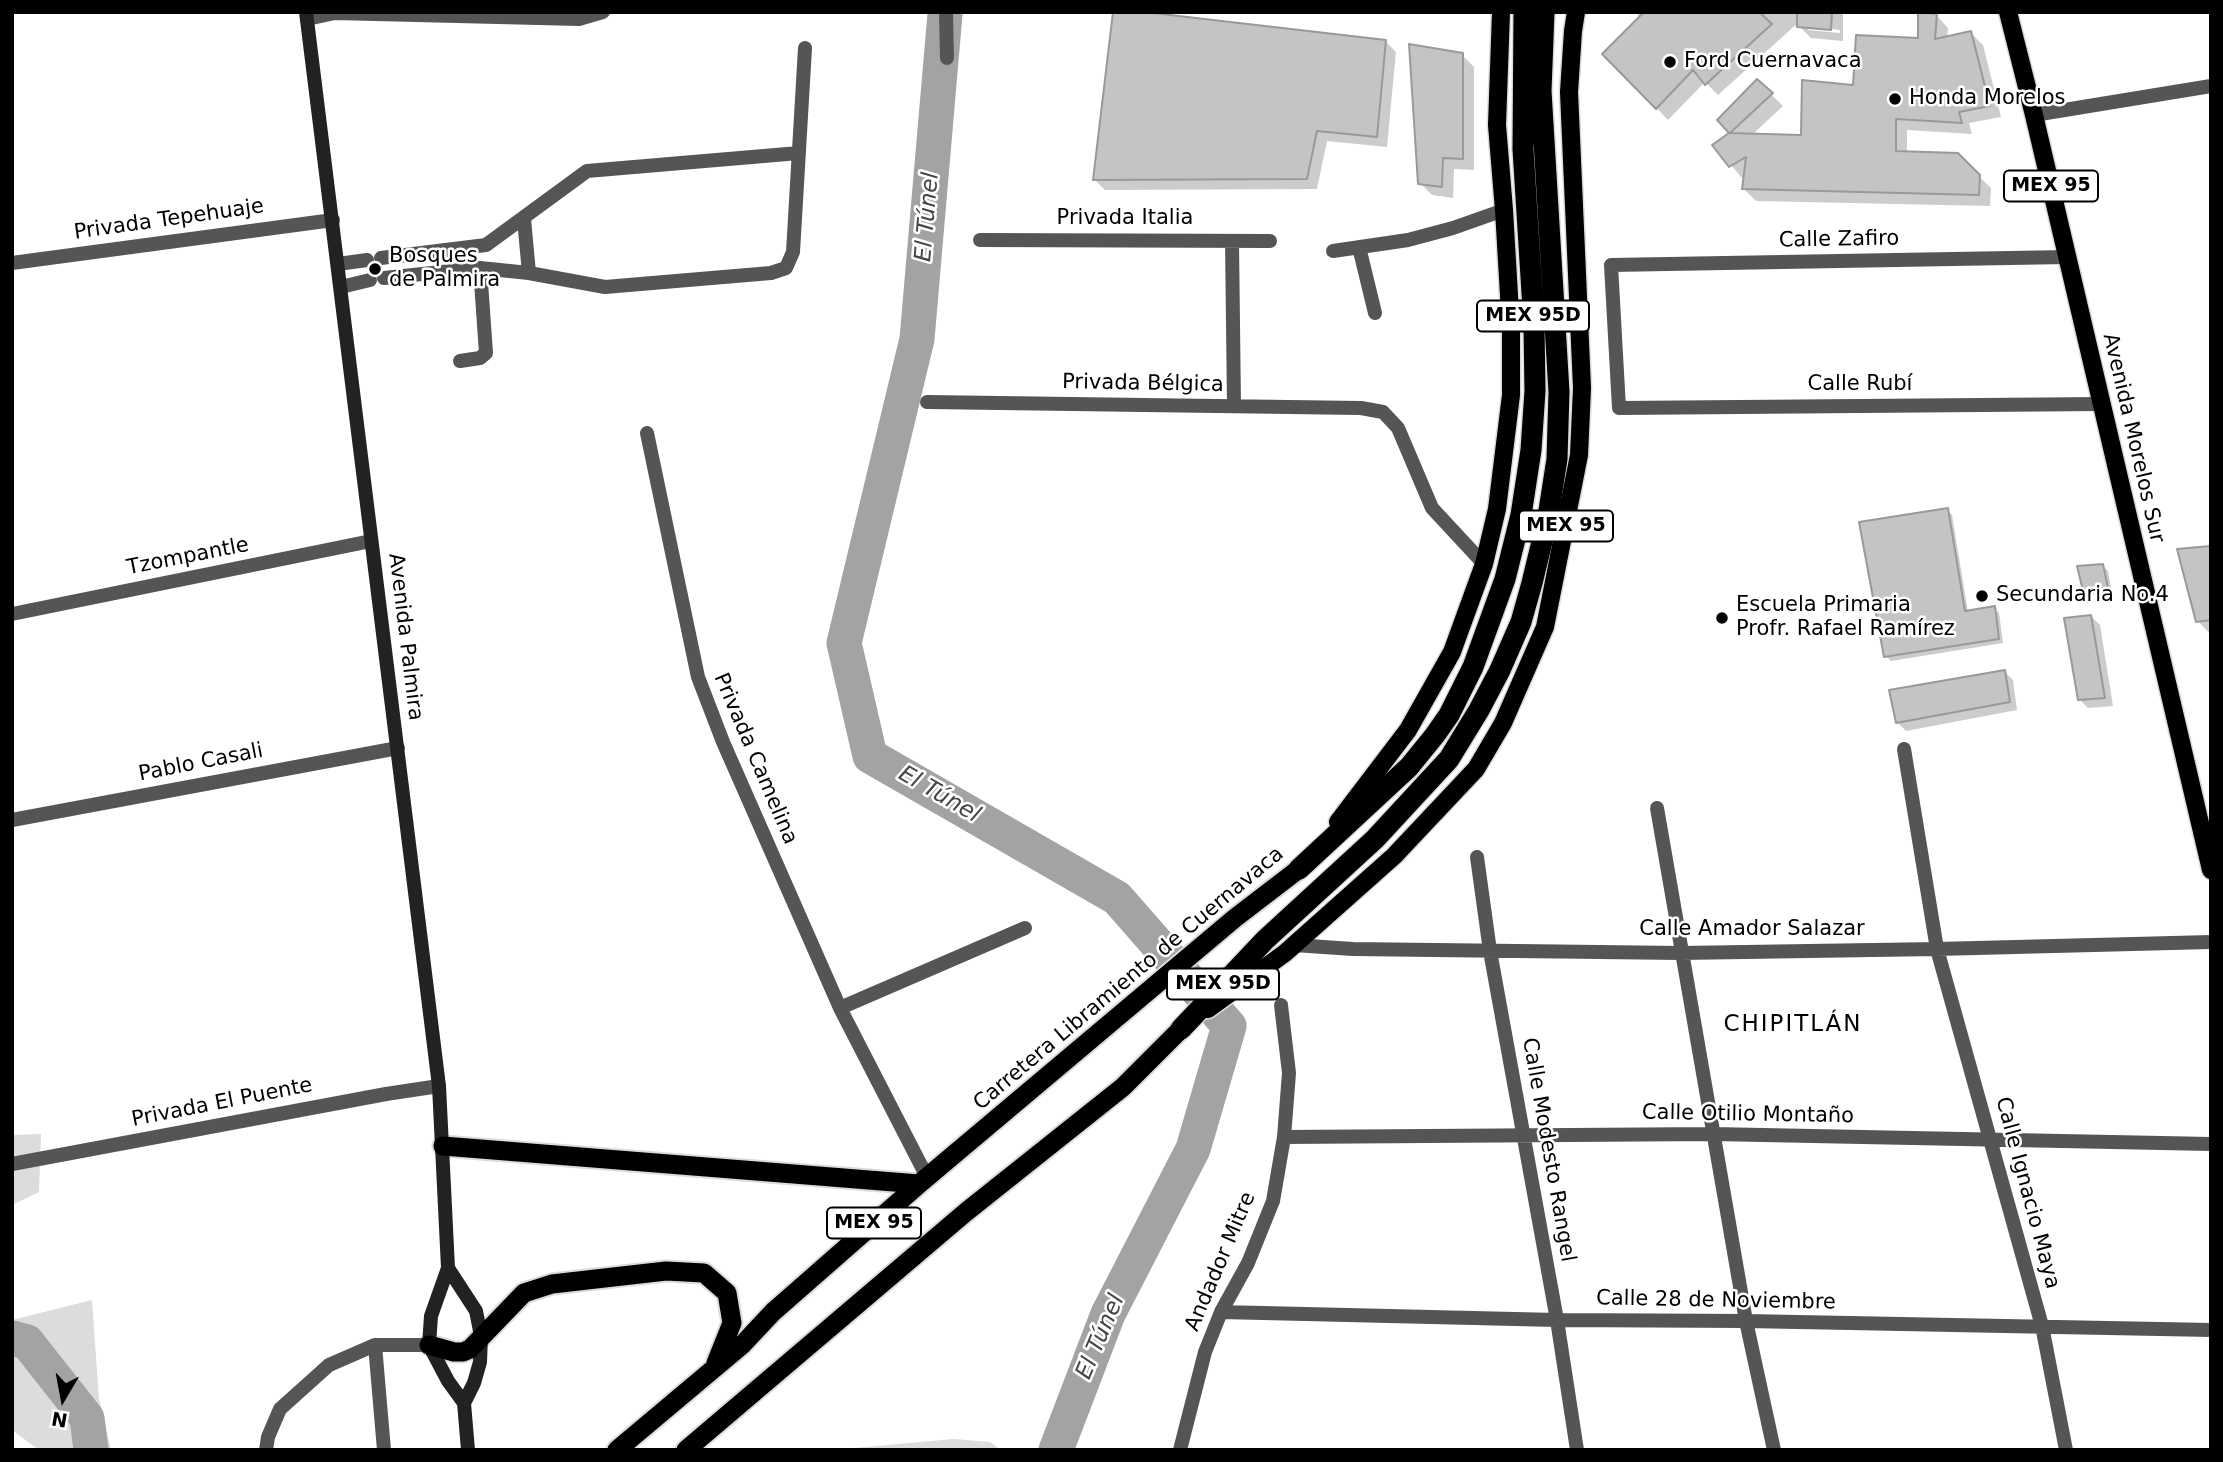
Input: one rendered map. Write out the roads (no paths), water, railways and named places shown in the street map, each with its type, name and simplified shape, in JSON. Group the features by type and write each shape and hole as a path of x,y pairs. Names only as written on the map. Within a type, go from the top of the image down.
{"highway":[{"name":"MEX 95D","path":"1181,1029 1265,940 1374,839 1449,759 1479,710 1521,622 1548,517 1557,459 1559,391 1544,148 1533,54 1524,12"},
{"name":"MEX 95D","path":"1299,869 1399,777 1435,735 1449,715 1473,667 1506,579 1523,502 1531,450 1535,391 1534,325 1523,149 1533,54 1544,12"},
{"name":"Carretera Libramiento de Cuernavaca","path":"617,1450 742,1345 783,1303 923,1181 1235,918 1299,869"},
{"name":"MEX 95","path":"686,1450 997,1188 1123,1087 1181,1029"},
{"path":"443,1146 923,1181"},
{"path":"429,1345 454,1352 470,1349 524,1293 552,1284 666,1271 704,1273 727,1293 733,1323 714,1367"}],"main road":[{"name":"Carretera Libramiento de Cuernavaca","path":"1299,869 1356,800 1408,730 1452,652 1484,564 1497,509 1511,395 1511,329 1497,125 1501,12"},
{"name":"MEX 95","path":"1181,1029 1289,949 1394,856 1476,769 1503,723 1545,627 1579,455 1582,388 1569,93 1573,31 1577,12"},
{"name":"Avenida Morelos Sur","path":"2009,14 2211,870"},
{"name":"Avenida Palmira","path":"307,16 439,1087 448,1268 431,1315 429,1345"},
{"path":"448,1268 476,1311 481,1336 480,1362 464,1403"},
{"path":"429,1345 448,1381 464,1403 468,1450"}],"street":[{"path":"307,16 335,13 579,19 603,12"},
{"path":"946,12 947,58"},
{"path":"341,287 377,279 480,268 529,273 606,287 771,273 786,268 793,251 805,48"},
{"path":"2034,114 2211,86"},
{"path":"338,264 486,245 587,171 799,153"},
{"path":"1333,251 1408,240 1504,210"},
{"path":"524,219 529,273"},
{"name":"Privada Tepehuaje","path":"12,263 332,220"},
{"name":"Privada Italia","path":"980,240 1270,241"},
{"name":"Privada Bélgica","path":"927,402 1234,406 1233,241"},
{"path":"1359,247 1375,313"},
{"name":"Calle Zafiro","path":"1619,408 1611,265 2067,257"},
{"path":"460,361 480,358 486,353 480,268"},
{"name":"Calle Rubí","path":"1619,408 2101,404"},
{"path":"1234,406 1361,408 1383,412 1398,428 1432,508 1484,564"},
{"name":"Privada Camelina","path":"647,433 698,677 723,742 840,1008 923,1181"},
{"name":"Tzompantle","path":"12,614 372,541"},
{"name":"Pablo Casali","path":"12,820 398,748"},
{"name":"Calle Ignacio Maya","path":"1904,749 1937,949 2042,1326 2066,1450"},
{"path":"1657,808 1746,1321 1774,1450"},
{"name":"Calle Modesto Rangel","path":"1477,857 1490,951 1557,1320 1577,1450"},
{"path":"840,1008 1025,928"},
{"name":"Calle Amador Salazar","path":"1289,949 1681,953 2211,942"},
{"name":"Andador Mitre","path":"1180,1450 1205,1352 1221,1312 1248,1263 1273,1201 1284,1138 1289,1073 1280,1005"},
{"name":"Privada El Puente","path":"12,1164 386,1094 439,1087"},
{"name":"Calle Otilio Montaño","path":"1284,1138 1713,1134 2211,1144"},
{"name":"Calle 28 de Noviembre","path":"1221,1312 2211,1330"},
{"path":"266,1450 268,1437 280,1409 329,1365 374,1345 429,1345"},
{"path":"374,1345 384,1450"}],"waterway":[{"name":"El Túnel","path":"945,14 917,339 844,643 870,756 1117,898 1229,1026 1193,1149 1108,1314 1056,1450"},
{"path":"12,1338 27,1342 87,1418 91,1450"}],"place":[{"name":"Ford Cuernavaca","path":"1670,62"},
{"name":"Honda Morelos","path":"1895,99"},
{"name":"Bosques de Palmira","path":"375,269"},
{"name":"Secundaria No.4","path":"1982,596"},
{"name":"Escuela Primaria Profr. Rafael Ramírez","path":"1722,618"}],"district":[{"name":"CHIPITLÁN","path":"1793,1025"}]}
